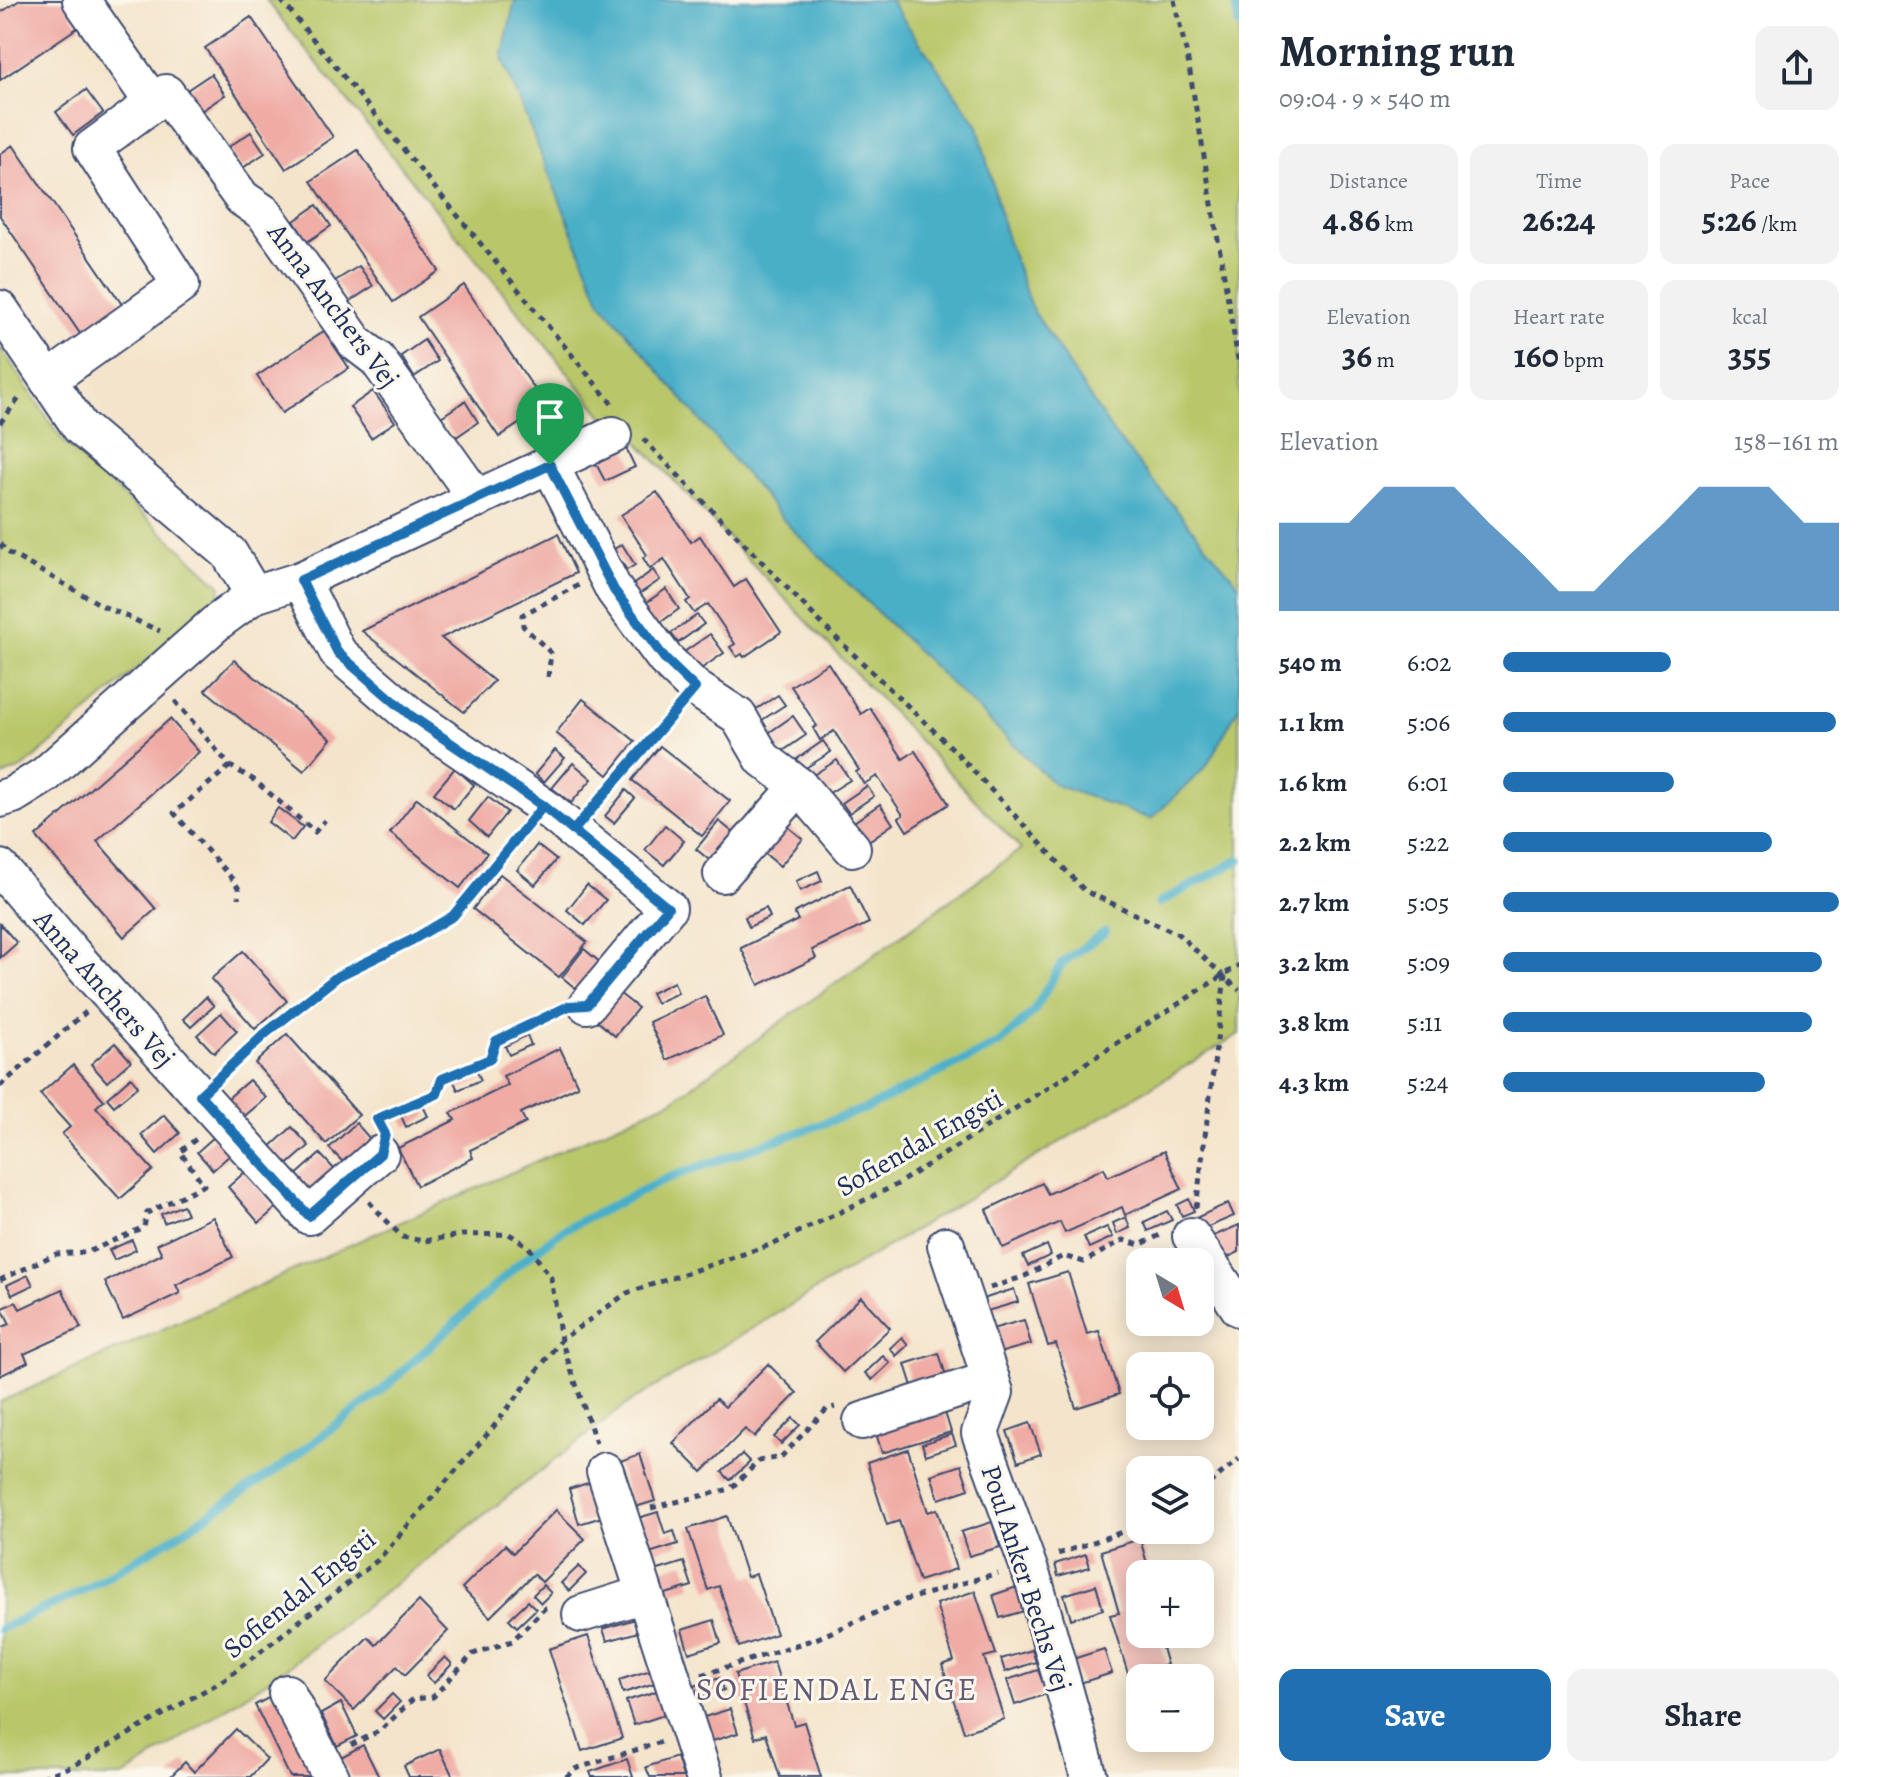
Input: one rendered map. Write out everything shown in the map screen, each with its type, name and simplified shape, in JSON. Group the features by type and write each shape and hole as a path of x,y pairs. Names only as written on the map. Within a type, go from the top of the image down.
{"street":[{"path":"48,380 181,285 92,148 153,103 81,0"},
{"name":"Anna Anchers Vej","path":"153,103 166,93 242,198 264,213 356,343 377,359 477,499"},
{"path":"0,309 80,427 229,553 254,595"},
{"path":"0,799 13,795 45,775 186,649 254,595 301,580 477,499 550,465 622,425"},
{"path":"550,465 614,590 665,659 695,688 738,716 763,759 799,786 852,848"},
{"path":"301,580 338,653 411,716 543,806 668,908 587,1005"},
{"path":"722,874 799,786"},
{"name":"Anna Anchers Vej","path":"0,868 309,1216 380,1154"},
{"path":"1190,1230 1239,1308"},
{"name":"Poul Anker Bechs Vej","path":"946,1245 995,1392 980,1433 1035,1585 1089,1777"},
{"path":"866,1420 991,1379"},
{"path":"605,1471 704,1777"},
{"path":"581,1614 644,1594"},
{"path":"287,1693 326,1769"}],"path":[{"path":"281,0 622,425 953,749 1085,891 1178,934 1239,990"},
{"path":"1174,0 1187,55 1239,365"},
{"path":"0,544 7,552 105,607 180,640 186,649"},
{"path":"548,677 551,653 523,626 522,615 605,572"},
{"path":"573,831 695,688"},
{"path":"171,697 230,766 254,780 315,832 325,820"},
{"path":"230,766 174,813 234,881 239,889 238,898"},
{"path":"0,1280 56,1254 88,1252 144,1227 147,1213 204,1185 180,1152 210,1106 266,1033 338,976 453,916 543,806"},
{"name":"Sofiendal Engsti","path":"42,1777 73,1766 225,1679 378,1560 491,1430 561,1340 627,1293 776,1243 896,1185 1239,965"},
{"path":"963,1297 1025,1276 1063,1256 1084,1262 1123,1240 1140,1245 1174,1227 1190,1230 1198,1203 1225,975"},
{"path":"0,1086 108,993"},
{"path":"380,1154 385,1134 377,1119 437,1094 442,1079 490,1059 496,1041 569,1006 587,1005"},
{"path":"349,1181 402,1237 424,1241 462,1235 509,1234 528,1246 551,1278 561,1340 605,1471"},
{"path":"620,1517 730,1489 759,1461 781,1457 827,1409 863,1400 866,1420"},
{"path":"1214,1480 1239,1459"},
{"path":"673,1684 818,1638 905,1600 1026,1565 1126,1531"},
{"path":"326,1769 381,1730 413,1699 433,1697 473,1654 512,1641 545,1608 568,1605 581,1614"},
{"path":"566,1777 575,1769 688,1733"}],"green space":[{"path":"266,0 1239,0 1239,1034 627,1404 288,1667 123,1777 0,1777 0,1402 673,1100 1021,849 634,438 624,442"},
{"path":"0,347 63,441 221,586 219,598 24,767 0,777"}],"water":[{"path":"515,0 890,0 978,126 1005,233 1031,307 1114,434 1239,585 1239,707 1206,767 1151,819 1055,785 788,525 601,302 502,58"}],"building":[{"path":"20,0 62,0 80,26 0,80 0,13"},
{"path":"251,17 333,137 286,169 205,48"},
{"path":"211,74 225,95 201,111 187,90"},
{"path":"86,90 103,113 73,135 56,112"},
{"path":"251,132 265,153 241,169 227,148"},
{"path":"13,145 123,306 81,335 0,216 0,154"},
{"path":"358,150 439,271 393,302 311,181"},
{"path":"317,205 331,226 307,242 294,221"},
{"path":"359,266 373,286 349,302 335,281"},
{"path":"464,285 546,406 499,437 418,317"},
{"path":"324,331 349,368 282,413 257,376"},
{"path":"424,340 438,361 414,377 401,356"},
{"path":"373,391 395,422 371,438 350,407"},
{"path":"465,401 478,422 455,438 441,417"},
{"path":"625,446 635,467 605,481 595,462"},
{"path":"657,492 691,542 700,536 734,587 746,579 781,632 744,657 742,654 737,657 730,647 735,644 708,604 694,613 686,602 690,599 664,559 650,569 643,558 647,555 621,515"},
{"path":"558,534 576,573 441,638 494,681 464,712 362,631"},
{"path":"622,544 635,565 627,570 613,550"},
{"path":"653,570 660,580 633,598 627,589"},
{"path":"666,589 679,609 654,627 640,607"},
{"path":"697,615 704,624 678,643 671,633"},
{"path":"710,634 724,653 698,671 684,652"},
{"path":"234,660 331,739 304,771 205,690"},
{"path":"828,663 861,714 870,708 903,759 915,751 949,804 907,831 899,818 903,815 877,776 864,784 856,772 859,770 834,731 820,740 813,728 817,726 791,686"},
{"path":"778,695 785,705 759,722 752,712"},
{"path":"583,699 635,741 608,775 556,733"},
{"path":"793,716 806,735 780,753 767,734"},
{"path":"170,719 199,752 97,841 156,909 124,937 36,836"},
{"path":"823,741 831,752 804,769 797,759"},
{"path":"660,746 730,801 702,836 632,780"},
{"path":"555,750 565,758 544,782 535,774"},
{"path":"837,760 850,780 823,797 810,777"},
{"path":"573,763 592,779 571,803 552,788"},
{"path":"455,768 474,785 454,809 434,793"},
{"path":"867,786 874,796 849,813 842,803"},
{"path":"626,790 635,798 614,823 605,816"},
{"path":"488,797 507,812 487,837 469,821"},
{"path":"417,798 487,853 460,888 390,833"},
{"path":"880,804 893,824 867,842 854,822"},
{"path":"278,808 303,827 292,841 268,822"},
{"path":"719,821 736,835 713,863 696,849"},
{"path":"665,825 684,841 664,865 645,850"},
{"path":"786,825 803,839 780,866 763,852"},
{"path":"537,845 556,860 535,885 517,870"},
{"path":"818,871 822,881 800,891 796,881"},
{"path":"500,874 587,942 559,977 473,909"},
{"path":"587,885 606,900 585,925 567,910"},
{"path":"850,885 869,923 812,950 816,958 759,985 741,948 798,920 794,913"},
{"path":"766,908 770,917 749,927 745,917"},
{"path":"0,924 17,943 0,958"},
{"path":"584,949 602,964 580,992 562,977"},
{"path":"243,951 287,1001 255,1029 211,979"},
{"path":"674,982 678,993 656,1003 651,993"},
{"path":"619,993 638,1008 615,1036 597,1021"},
{"path":"705,996 723,1035 667,1060 649,1022"},
{"path":"206,997 214,1006 191,1027 183,1019"},
{"path":"221,1013 237,1031 214,1053 197,1035"},
{"path":"287,1034 359,1115 326,1144 255,1063"},
{"path":"527,1035 531,1045 509,1055 505,1046"},
{"path":"115,1043 131,1061 107,1082 91,1064"},
{"path":"560,1048 578,1086 521,1113 526,1123 470,1150 473,1158 417,1186 398,1148 455,1120 451,1113 508,1085 503,1076"},
{"path":"73,1065 104,1100 96,1107 153,1170 120,1199 62,1134 70,1127 40,1094"},
{"path":"476,1070 481,1080 458,1090 453,1080"},
{"path":"131,1077 138,1086 114,1106 107,1098"},
{"path":"249,1080 266,1098 241,1119 226,1100"},
{"path":"423,1106 428,1116 406,1127 401,1116"},
{"path":"164,1115 180,1133 157,1154 141,1135"},
{"path":"356,1123 371,1140 345,1164 329,1148"},
{"path":"292,1127 309,1146 285,1167 268,1149"},
{"path":"214,1137 230,1155 213,1170 197,1152"},
{"path":"1164,1151 1182,1189 1125,1215 1122,1207 1065,1233 1060,1222 1003,1248 986,1210 1042,1183 1048,1194 1104,1168 1108,1177"},
{"path":"320,1154 336,1171 309,1195 293,1178"},
{"path":"245,1172 276,1208 259,1223 228,1187"},
{"path":"1189,1199 1194,1211 1182,1216 1177,1205"},
{"path":"1228,1203 1234,1216 1203,1229 1198,1217"},
{"path":"183,1205 187,1214 164,1223 161,1214"},
{"path":"1167,1211 1172,1220 1148,1231 1144,1222"},
{"path":"213,1217 233,1257 176,1285 180,1293 123,1320 105,1282 162,1254 157,1244"},
{"path":"1126,1217 1130,1228 1117,1234 1113,1223"},
{"path":"1239,1225 1239,1252 1220,1261 1209,1238"},
{"path":"1107,1227 1113,1237 1089,1248 1084,1237"},
{"path":"132,1240 136,1250 114,1260 109,1250"},
{"path":"1047,1245 1051,1255 1028,1266 1023,1256"},
{"path":"1068,1272 1087,1334 1099,1331 1119,1394 1076,1408 1056,1344 1048,1346 1029,1284"},
{"path":"28,1275 33,1285 12,1295 7,1285"},
{"path":"62,1289 81,1328 24,1354 28,1362 0,1376 0,1328 10,1324 2,1308 16,1302 20,1309"},
{"path":"1014,1289 1018,1302 987,1311 983,1299"},
{"path":"861,1297 890,1328 843,1372 815,1342"},
{"path":"1024,1320 1031,1344 999,1353 992,1329"},
{"path":"902,1337 908,1345 896,1356 890,1348"},
{"path":"939,1353 946,1376 912,1386 905,1364"},
{"path":"883,1356 890,1363 872,1380 865,1373"},
{"path":"768,1364 797,1393 754,1437 745,1429 702,1472 673,1443 716,1399 725,1407"},
{"path":"944,1409 951,1432 882,1453 875,1430"},
{"path":"793,1418 800,1425 781,1444 774,1437"},
{"path":"1030,1423 1041,1454 1018,1462 1007,1431"},
{"path":"952,1434 956,1445 926,1455 922,1444"},
{"path":"908,1449 928,1512 937,1509 956,1569 919,1581 899,1521 887,1525 867,1463"},
{"path":"640,1454 655,1501 632,1508 617,1462"},
{"path":"742,1454 750,1462 730,1480 722,1472"},
{"path":"961,1465 969,1489 939,1499 931,1475"},
{"path":"591,1482 602,1517 579,1524 569,1489"},
{"path":"556,1510 585,1539 542,1582 534,1574 490,1617 462,1588 505,1545 513,1553"},
{"path":"658,1512 665,1534 674,1531 678,1544 646,1554 635,1519"},
{"path":"727,1516 747,1577 756,1574 776,1634 739,1647 719,1586 708,1590 688,1529"},
{"path":"992,1522 1000,1547 969,1556 961,1532"},
{"path":"1126,1543 1141,1544 1146,1560 1126,1560 1126,1648 1162,1648 1167,1664 1126,1664 1126,1667 1110,1615 1119,1613 1101,1551"},
{"path":"1086,1554 1090,1567 1058,1576 1055,1564"},
{"path":"684,1562 692,1586 659,1596 652,1572"},
{"path":"579,1566 586,1574 569,1591 561,1583"},
{"path":"543,1585 551,1593 541,1603 533,1595"},
{"path":"1023,1585 1031,1609 1000,1618 993,1595"},
{"path":"1096,1585 1103,1609 1071,1619 1064,1595"},
{"path":"975,1591 996,1654 984,1657 1004,1719 964,1732 942,1665 954,1661 936,1604"},
{"path":"419,1601 448,1631 405,1675 397,1666 354,1710 325,1681 368,1637 376,1645"},
{"path":"528,1601 536,1609 517,1627 509,1619"},
{"path":"635,1619 638,1632 607,1641 603,1629"},
{"path":"714,1620 721,1643 689,1653 682,1630"},
{"path":"588,1636 622,1738 582,1751 549,1649"},
{"path":"1104,1649 1112,1673 1080,1683 1073,1659"},
{"path":"1032,1650 1036,1662 1005,1672 1001,1659"},
{"path":"445,1657 452,1664 434,1683 426,1676"},
{"path":"774,1662 794,1725 804,1722 821,1777 780,1777 766,1734 755,1738 735,1674"},
{"path":"651,1670 655,1683 623,1693 619,1680"},
{"path":"1038,1670 1047,1694 1015,1705 1007,1680"},
{"path":"720,1678 724,1690 692,1700 688,1688"},
{"path":"657,1691 664,1715 634,1725 626,1701"},
{"path":"276,1694 318,1777 290,1777 255,1705"},
{"path":"392,1694 400,1702 383,1719 375,1711"},
{"path":"341,1703 357,1736 337,1746 321,1714"},
{"path":"730,1709 738,1733 706,1743 698,1719"},
{"path":"236,1729 267,1759 250,1777 170,1777 185,1762 194,1772"},
{"path":"363,1745 379,1777 351,1777 341,1757"},
{"path":"440,1749 453,1777 409,1777 404,1766"},
{"path":"677,1757 683,1777 650,1777 646,1767"},
{"path":"627,1759 633,1777 592,1777 590,1772"}],"waterway":[{"path":"1235,0 1239,24"},
{"path":"1159,903 1239,860"},
{"path":"0,1629 78,1593 176,1536 281,1467 381,1391 520,1263 563,1230 668,1178 867,1108 1000,1043 1033,1012 1062,963 1105,932"}],"district":[{"name":"SOFIENDAL ENGE","path":"837,1689"}],"route":[{"path":"550,465 301,580 338,653 411,716 543,806 573,831 668,908 587,1005 569,1006 496,1041 490,1059 442,1079 437,1094 377,1119 385,1134 380,1154 309,1216 200,1095 266,1033 338,976 453,916 543,806 573,831 695,688 665,659 614,590 550,465"}]}
